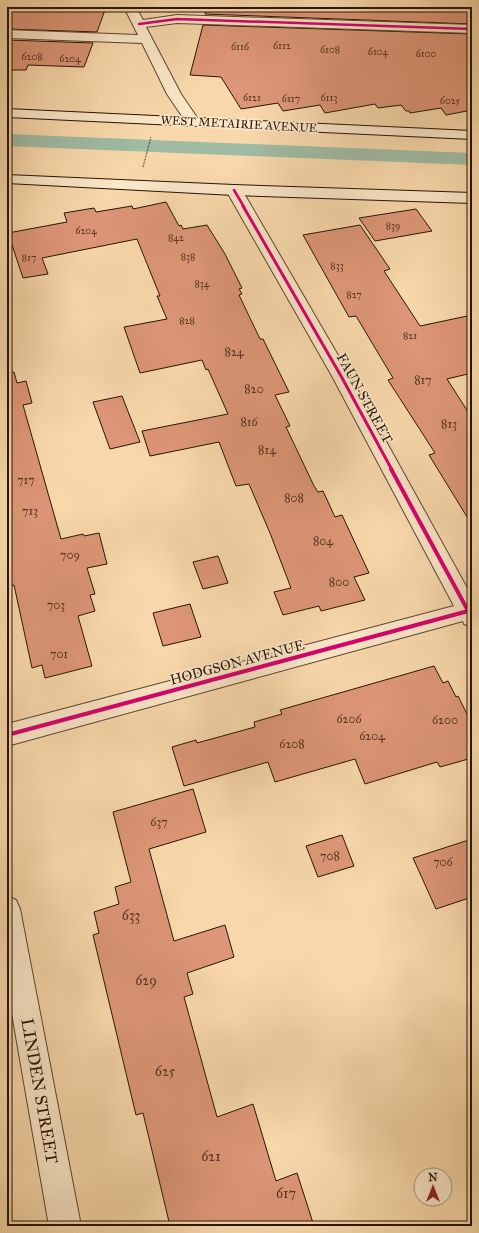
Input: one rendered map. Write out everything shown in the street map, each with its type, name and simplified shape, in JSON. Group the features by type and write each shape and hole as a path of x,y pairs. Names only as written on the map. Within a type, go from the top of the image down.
{"street":[{"path":"130,7 174,94 193,122"},
{"path":"139,24 178,19 472,30"},
{"path":"7,34 146,39"},
{"name":"WEST METAIRIE AVENUE","path":"7,114 472,135"},
{"path":"7,179 234,190 472,198"},
{"name":"FAUN STREET","path":"234,190 340,376 471,613"},
{"name":"HODGSON AVENUE","path":"7,735 471,613"},
{"name":"LINDEN STREET","path":"7,910 65,1226"}],"path":[{"path":"143,167 152,131"}],"building":[{"path":"21,7 106,7 97,32 7,29 7,8 20,9"},
{"path":"207,7 472,7 472,24 205,14"},
{"path":"203,25 472,34 472,110 446,115 441,108 410,113 401,105 378,108 375,104 325,113 320,105 283,111 278,103 241,109 221,77 190,75"},
{"path":"7,40 93,43 84,67 28,65 26,70 7,70"},
{"path":"166,202 179,226 181,225 183,229 207,225 225,254 242,288 239,289 242,294 239,295 260,339 263,339 289,392 275,395 290,426 286,427 314,486 318,492 323,491 335,517 342,515 369,573 354,577 365,600 321,611 319,606 283,615 274,592 291,588 249,484 236,486 219,442 150,456 142,431 228,414 208,369 206,370 202,360 140,373 124,327 167,319 157,296 160,296 137,239 42,258 48,274 23,278 8,233 67,222 64,213 94,208 96,212 132,206 133,209"},
{"path":"416,209 432,231 375,241 359,218"},
{"path":"360,225 390,269 384,271 420,326 472,315 472,373 447,379 472,418 472,525 429,455 435,453 388,380 393,378 356,316 349,317 303,235"},
{"path":"14,372 17,383 26,381 32,403 23,405 61,539 83,534 84,536 99,533 107,564 87,568 95,594 90,595 95,611 78,616 92,666 45,678 42,665 32,668 14,585 7,587 7,373"},
{"path":"122,396 140,442 110,449 93,402"},
{"path":"218,556 228,583 203,589 193,562"},
{"path":"190,604 201,637 163,646 153,613"},
{"path":"434,666 443,683 448,681 456,697 458,696 472,724 472,758 440,767 437,762 365,784 355,759 275,782 268,762 184,786 172,747 196,740 197,743 255,727 254,722 282,714 280,710"},
{"path":"193,789 206,832 149,849 174,941 225,925 234,957 187,973 193,994 184,997 217,1117 253,1104 276,1181 297,1173 314,1226 170,1226 143,1113 136,1115 93,935 99,933 94,912 119,904 115,887 131,882 113,812"},
{"path":"342,835 354,866 318,877 306,846"},
{"path":"472,839 472,897 436,909 413,858"}],"waterway":[{"path":"7,140 472,159"}],"cycle path":[{"path":"139,24 177,19 472,29"},
{"path":"234,190 341,376 472,618"},
{"path":"7,735 472,610"}]}
